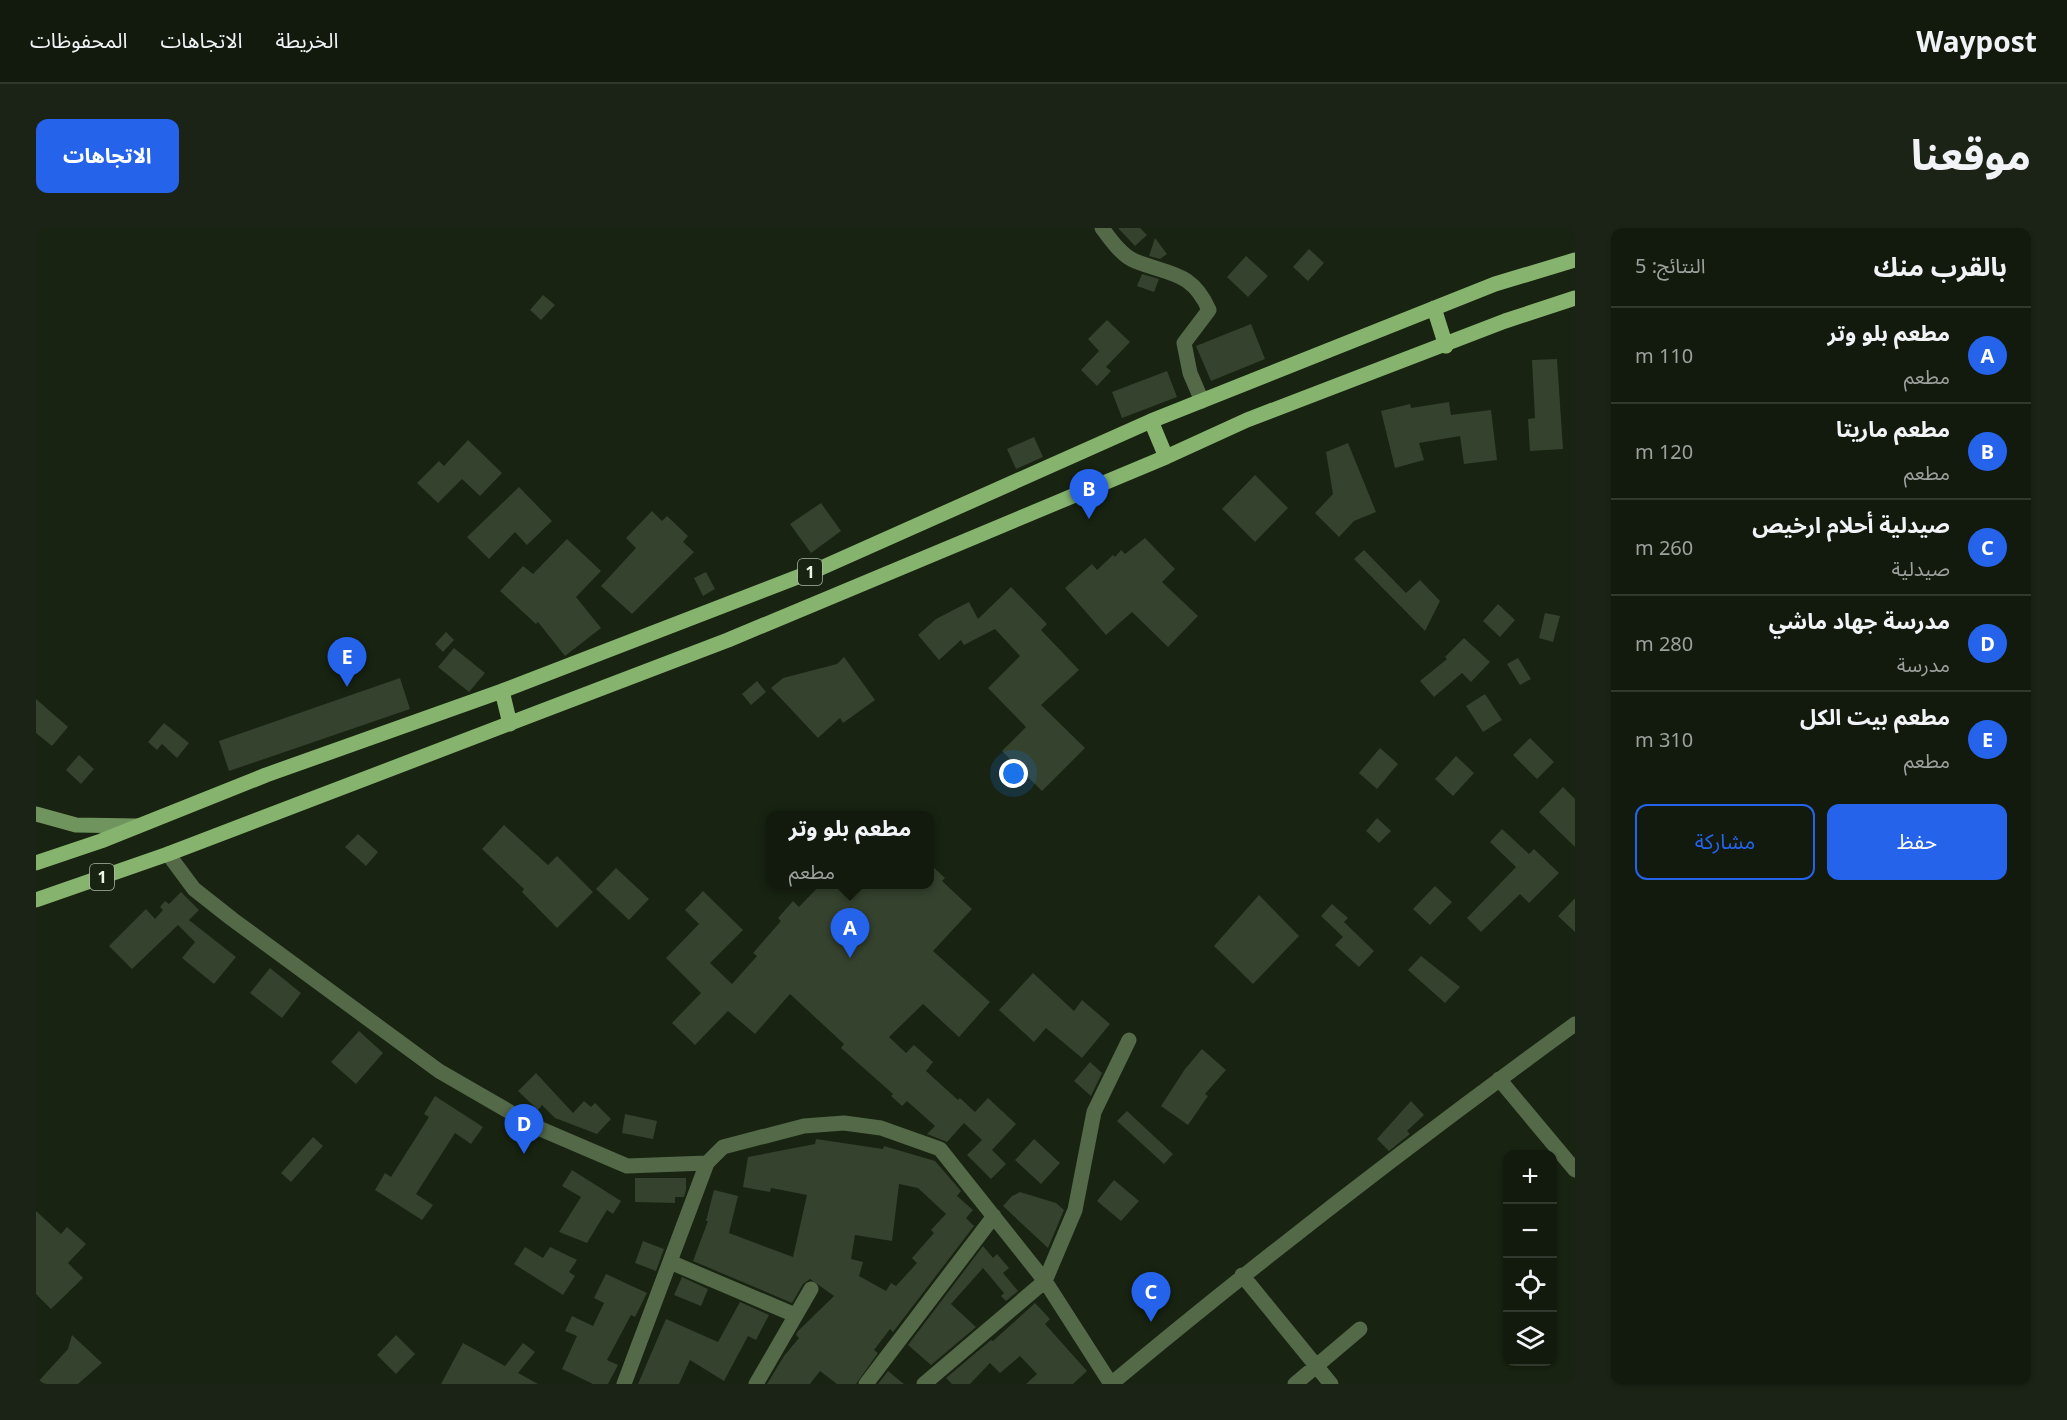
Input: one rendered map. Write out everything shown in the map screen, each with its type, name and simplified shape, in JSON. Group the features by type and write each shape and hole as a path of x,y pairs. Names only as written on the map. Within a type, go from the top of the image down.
{"main road":[{"name":"1","path":"36,862 137,826 266,775 502,691 821,568 1151,421 1496,284 1575,260"},
{"name":"1","path":"36,900 168,854 728,640 1342,382 1446,346 1505,321 1575,298"},
{"path":"1434,308 1446,346"},
{"path":"1151,421 1166,457"},
{"path":"502,691 510,724"},
{"path":"36,814 76,825 137,826"}],"street":[{"path":"1102,228 1133,260 1180,275 1201,292 1209,310 1184,343 1190,373 1202,401"},
{"path":"168,854 194,889 232,919 439,1071 536,1127 627,1166 706,1163"},
{"path":"624,1384 706,1163 723,1147 804,1126 844,1123 881,1128 940,1149 1045,1281 1111,1384 1242,1275 1499,1079 1575,1024"},
{"path":"924,1384 1045,1281 1075,1210 1094,1112 1129,1040"},
{"path":"1499,1079 1575,1170"},
{"path":"866,1384 994,1216"},
{"path":"670,1262 795,1315"},
{"path":"1242,1275 1331,1384"},
{"path":"756,1384 811,1289"},
{"path":"1295,1384 1360,1329"}],"building":[{"path":"1118,228 1140,228 1147,235 1135,246"},
{"path":"1155,238 1167,254 1160,259 1149,256"},
{"path":"1309,249 1324,263 1308,281 1293,267"},
{"path":"1246,256 1268,276 1248,297 1227,277"},
{"path":"1142,274 1159,279 1154,292 1137,286"},
{"path":"543,295 555,305 541,320 530,310"},
{"path":"1107,320 1130,342 1106,367 1111,371 1097,386 1081,370 1099,351 1088,339"},
{"path":"1251,324 1265,359 1211,381 1196,346"},
{"path":"1557,359 1563,449 1530,451 1528,419 1535,418 1532,360"},
{"path":"1167,371 1177,397 1122,418 1112,392"},
{"path":"1449,402 1451,415 1491,410 1497,460 1464,464 1460,436 1419,443 1424,460 1395,468 1381,411 1410,404 1411,408"},
{"path":"1034,437 1043,457 1016,469 1007,449"},
{"path":"468,440 502,473 480,496 462,479 438,503 417,483 439,461 444,466"},
{"path":"1348,443 1376,512 1354,521 1339,537 1315,513 1333,494 1326,452"},
{"path":"1255,475 1288,508 1255,542 1222,509"},
{"path":"519,487 552,521 527,545 515,532 489,559 467,537"},
{"path":"821,503 841,531 811,553 790,524"},
{"path":"652,511 662,521 667,516 688,536 683,542 694,552 632,614 601,586 636,548 626,538"},
{"path":"1145,538 1175,569 1162,582 1198,616 1168,647 1132,612 1106,635 1065,588 1092,564 1097,570 1113,555 1115,557 1121,550 1125,554"},
{"path":"567,539 601,571 576,597 601,628 565,656 538,622 536,624 500,591 523,566 533,574"},
{"path":"1364,550 1406,593 1420,580 1440,601 1425,631 1354,559"},
{"path":"706,572 715,589 703,596 694,578"},
{"path":"1011,587 1047,624 1041,630 1079,670 1041,705 1085,748 1042,791 1002,751 1026,727 988,688 1020,656 995,629 964,645 961,640 939,660 918,635 936,619 969,602 978,619"},
{"path":"1498,604 1515,620 1500,637 1483,621"},
{"path":"1545,613 1560,616 1553,642 1539,638"},
{"path":"446,632 454,640 443,652 435,644"},
{"path":"1464,638 1490,662 1471,682 1462,673 1434,697 1420,681 1447,659 1445,657"},
{"path":"454,648 485,673 469,692 438,667"},
{"path":"844,657 875,700 843,723 840,718 818,738 771,688 783,678 837,664"},
{"path":"1518,658 1531,679 1520,685 1507,664"},
{"path":"400,678 410,709 229,771 219,741"},
{"path":"757,681 766,692 751,705 742,694"},
{"path":"1485,694 1502,720 1483,732 1466,706"},
{"path":"36,699 68,727 52,746 36,733"},
{"path":"164,723 189,743 177,758 162,744 157,750 148,742"},
{"path":"1530,738 1554,762 1537,779 1513,755"},
{"path":"1380,748 1398,764 1377,789 1359,773"},
{"path":"79,755 94,769 81,784 66,770"},
{"path":"1456,756 1474,773 1453,796 1435,779"},
{"path":"1563,787 1575,799 1575,847 1539,812"},
{"path":"1377,818 1391,831 1379,843 1366,831"},
{"path":"504,825 548,865 557,856 593,892 557,928 522,892 524,889 482,849"},
{"path":"1502,829 1529,854 1534,849 1559,873 1529,903 1520,894 1481,932 1467,918 1516,867 1490,842"},
{"path":"358,834 378,852 366,866 345,847"},
{"path":"616,868 649,899 629,920 596,889"},
{"path":"934,868 945,878 942,881 972,909 933,951 990,1002 959,1037 923,1004 889,1037 906,1053 914,1045 933,1062 926,1071 975,1112 988,1098 1016,1124 992,1150 1006,1164 991,1179 967,1155 982,1140 964,1123 947,1142 927,1134 935,1126 907,1101 902,1106 891,1096 893,1094 841,1048 844,1044 790,994 755,1034 728,1011 695,1045 672,1023 701,993 666,958 699,924 685,910 703,891 743,930 710,963 732,984 757,956 753,953 781,921 778,918 793,901 799,907 816,889 934,889"},
{"path":"1435,886 1452,902 1430,925 1413,909"},
{"path":"181,892 199,910 189,920 236,957 214,984 182,958 195,942 178,925 132,969 109,946 146,909 155,919 163,910 160,907 165,901 169,904"},
{"path":"1259,895 1299,936 1253,984 1214,946"},
{"path":"1575,898 1575,932 1558,916"},
{"path":"1332,904 1348,918 1344,922 1374,951 1359,967 1335,945 1343,937 1321,916"},
{"path":"1421,956 1460,987 1445,1003 1408,970"},
{"path":"270,968 301,993 282,1018 250,993"},
{"path":"1033,973 1074,1011 1082,1000 1110,1024 1082,1058 1046,1028 1034,1042 999,1010"},
{"path":"359,1031 383,1053 356,1084 331,1062"},
{"path":"1202,1049 1226,1070 1205,1094 1208,1096 1188,1125 1161,1106 1185,1069"},
{"path":"1090,1062 1102,1073 1091,1096 1074,1081"},
{"path":"536,1073 573,1113 584,1101 591,1107 595,1103 611,1119 597,1134 555,1118 542,1105 538,1110 518,1091"},
{"path":"435,1096 483,1127 471,1144 455,1133 416,1194 433,1205 422,1220 375,1190 385,1173 391,1177 429,1117 424,1114"},
{"path":"1411,1101 1424,1115 1407,1131 1410,1134 1389,1151 1377,1139"},
{"path":"1127,1111 1173,1154 1164,1164 1117,1121"},
{"path":"625,1114 657,1121 653,1139 622,1133"},
{"path":"313,1137 323,1146 291,1182 281,1173"},
{"path":"816,1139 883,1149 884,1146 935,1161 961,1191 957,1196 973,1210 966,1218 974,1226 893,1332 890,1329 874,1350 878,1353 856,1384 837,1384 820,1371 810,1384 767,1384 784,1356 799,1338 796,1335 798,1331 834,1296 810,1279 803,1284 792,1303 693,1261 708,1221 706,1221 714,1190 738,1196 729,1233 793,1257 807,1195 771,1188 770,1192 743,1187 748,1157 815,1144","holes":["899,1184 918,1188 946,1214 931,1230 934,1233 912,1258 917,1263 896,1286 891,1283 886,1291 859,1276 863,1262 851,1259 855,1235 892,1241"]},
{"path":"1034,1139 1060,1163 1041,1184 1015,1160"},
{"path":"572,1170 621,1201 613,1214 607,1210 587,1243 559,1232 581,1197 562,1186"},
{"path":"635,1178 686,1178 684,1197 675,1197 675,1203 635,1202"},
{"path":"1114,1180 1139,1201 1121,1221 1097,1201"},
{"path":"1020,1192 1056,1203 1064,1210 1048,1248 1003,1206 1012,1196"},
{"path":"36,1211 61,1234 67,1227 86,1244 68,1263 83,1278 51,1309 36,1294"},
{"path":"643,1241 664,1249 656,1271 635,1263"},
{"path":"983,1246 993,1258 997,1254 1009,1268 1003,1273 1018,1291 1006,1301 1001,1296 1004,1293 983,1268 951,1304 976,1327 931,1365 908,1345"},
{"path":"525,1247 543,1258 550,1247 577,1260 569,1272 575,1276 563,1295 514,1264"},
{"path":"606,1274 647,1293 635,1317 631,1315 607,1360 618,1365 608,1384 593,1384 562,1369 577,1336 565,1331 572,1316 593,1326 604,1303 594,1298"},
{"path":"682,1277 708,1289 701,1306 674,1295"},
{"path":"740,1302 769,1315 756,1340 748,1336 724,1381 690,1360 679,1384 638,1384 666,1319 718,1342"},
{"path":"1035,1303 1050,1319 1045,1324 1087,1371 1073,1384 1026,1384 1037,1374 1020,1356 1000,1373 990,1363 970,1384 952,1384 946,1378 991,1340 993,1341"},
{"path":"72,1335 102,1363 78,1384 36,1384 68,1349"},
{"path":"396,1335 415,1354 396,1374 377,1355"},
{"path":"463,1343 505,1366 523,1343 535,1352 518,1373 538,1384 441,1384"},
{"path":"888,1371 904,1384 878,1384"}],"place":[{"name":"مطعم ماريتا","path":"1089,519"},
{"name":"مطعم بيت الكل","path":"347,687"},
{"name":"مطعم بلو وتر","path":"850,958"},
{"name":"مدرسة جهاد ماشي","path":"524,1154"},
{"name":"صيدلية أحلام ارخيص","path":"1151,1322"}]}
